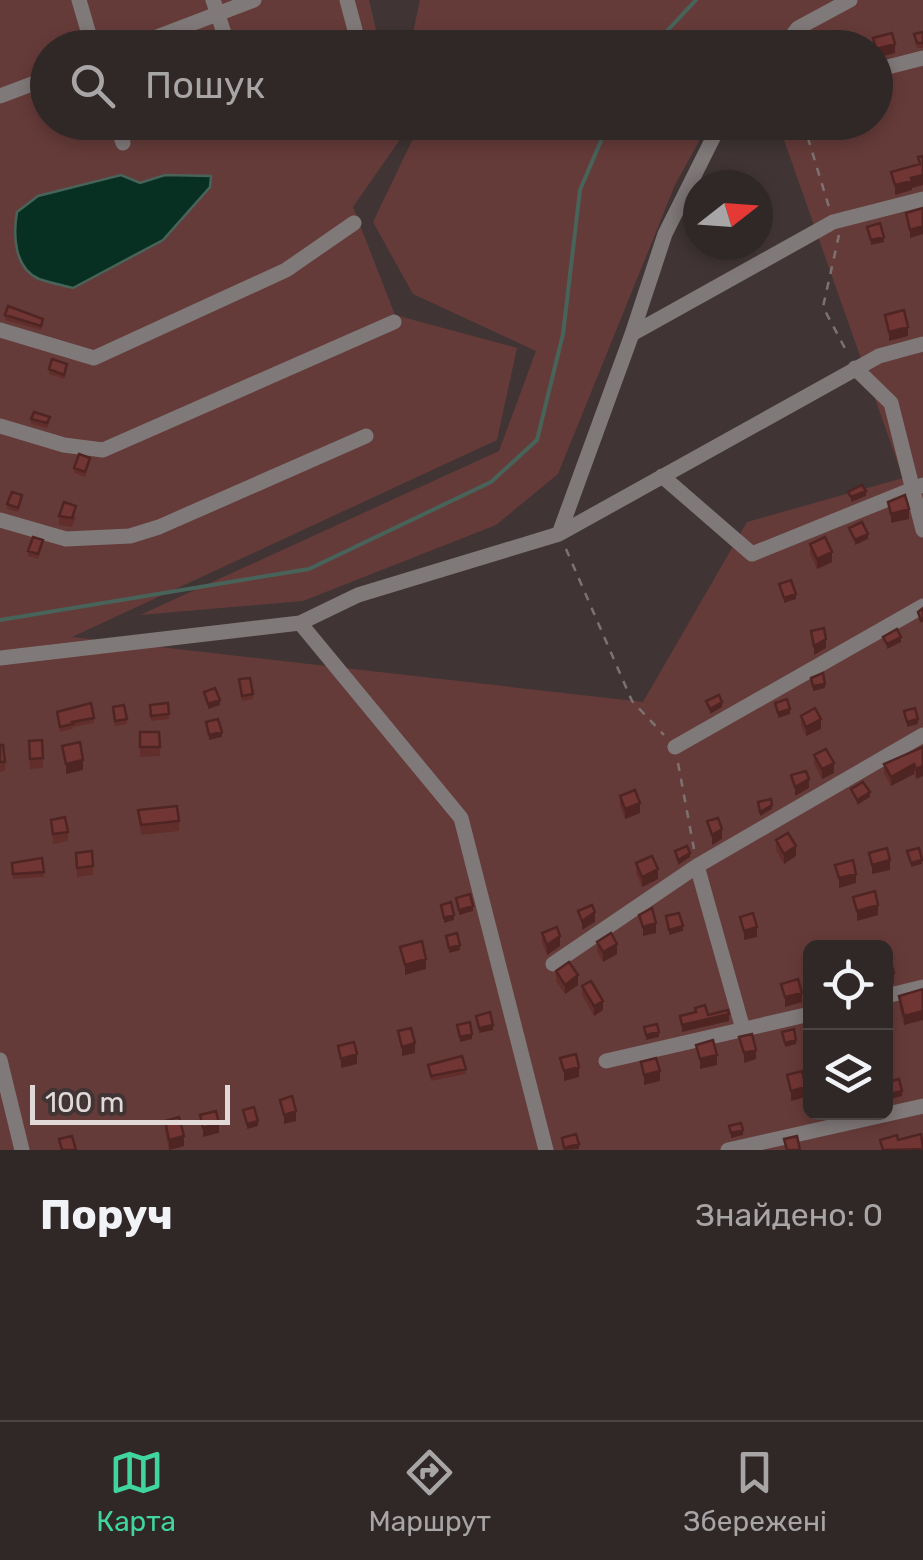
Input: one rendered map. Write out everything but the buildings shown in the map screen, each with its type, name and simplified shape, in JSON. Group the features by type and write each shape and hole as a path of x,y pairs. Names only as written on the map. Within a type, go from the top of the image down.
{"street":[{"path":"79,0 88,30"},
{"path":"166,30 215,7 254,0"},
{"path":"347,0 355,30"},
{"path":"796,30 850,0"},
{"path":"893,66 923,58"},
{"path":"0,96 30,85"},
{"path":"559,534 666,234 712,140"},
{"path":"632,334 838,220 923,199"},
{"path":"0,330 94,358 286,270 354,224"},
{"path":"0,426 64,445 103,450 394,322"},
{"path":"0,658 300,622 358,595 559,534 878,356 923,344"},
{"path":"856,368 891,404 918,486 923,530"},
{"path":"0,520 66,539 130,536 160,527 366,436"},
{"path":"662,476 752,554 918,486"},
{"path":"675,747 923,606"},
{"path":"300,622 461,818 546,1150"},
{"path":"553,964 698,866 923,734"},
{"path":"698,866 743,1029"},
{"path":"893,994 923,988"},
{"path":"606,1061 803,1016"},
{"path":"0,1060 22,1150"},
{"path":"728,1150 923,1106"}],"path":[{"path":"809,140 838,220 823,307 856,368"},
{"path":"559,534 632,700 675,747 698,866"}],"shaded area":[{"path":"0,0 369,0 376,30 30,30 30,140 400,140 353,207 395,315 517,348 497,440 72,637 643,702 747,522 903,478 784,140 893,140 893,30 414,30 420,0 923,0 923,1150 0,1150"},
{"path":"412,140 700,140 675,185 558,474 496,525 303,601 140,615 499,451 536,351 413,294 373,222"},
{"path":"121,175 140,183 165,175 211,176 210,187 163,240 73,288 31,274 17,250 17,212 38,196"}],"waterway":[{"path":"668,30 696,0"},
{"path":"0,620 309,569 491,482 537,440 563,334 580,190 601,140"}]}
